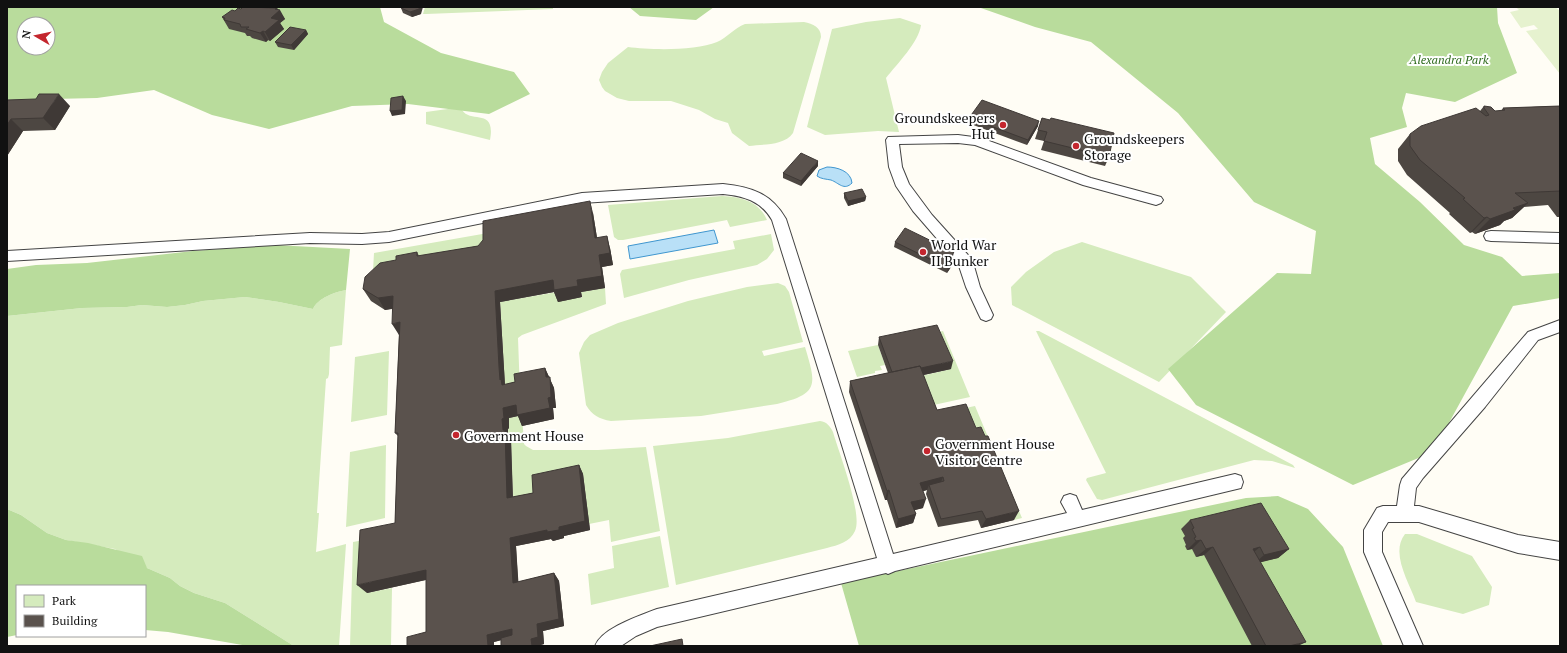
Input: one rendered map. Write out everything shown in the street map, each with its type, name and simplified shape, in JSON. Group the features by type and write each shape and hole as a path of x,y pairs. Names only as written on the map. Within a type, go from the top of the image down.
{"lane":[{"path":"986,315 965,263 914,203 904,188 897,169 892,140 958,139 976,141 1082,180 1156,200"},
{"path":"7,256 310,238 362,239 389,237 582,198 723,189 746,192 762,199 774,208 779,218 888,564"},
{"path":"1491,236 1560,238"},
{"path":"1404,514 1408,486 1417,473 1479,402 1533,336 1560,326"},
{"path":"604,646 630,629 657,618 1235,482"},
{"path":"1070,502 1078,519"},
{"path":"1414,646 1373,552 1373,530 1383,514 1419,514 1518,544 1560,551"}],"green space":[{"path":"7,7 380,7 384,22 441,53 514,72 530,94 489,114 408,104 352,106 269,129 212,115 154,90 97,98 7,100"},
{"path":"425,7 553,7 553,9 423,14"},
{"path":"629,7 714,7 696,20 640,16"},
{"name":"Alexandra Park","path":"978,7 1497,7 1498,23 1517,73 1455,102 1406,93 1402,108 1407,127 1370,138 1375,164 1420,202 1464,245 1502,257 1522,276 1560,273 1560,298 1513,306 1433,452 1353,485 1196,405 1168,369 1277,273 1311,274 1316,231 1254,202 1178,113 1091,42 1035,27"},
{"path":"1516,7 1555,7 1560,11 1560,74 1526,31 1538,29 1534,25 1521,28 1510,12 1519,10"},
{"path":"900,18 921,25 912,46 886,78 899,132 878,131 825,135 807,127 832,29 866,22"},
{"path":"804,22 816,26 820,31 821,37 793,133 789,137 779,142 749,146 732,133 728,123 715,119 699,110 671,101 629,101 617,98 605,91 599,80 608,63 628,47 660,49 697,47 717,42 745,24"},
{"path":"462,107 462,110 466,114 482,118 489,123 491,130 490,140 426,124 426,112"},
{"path":"722,196 749,201 759,208 767,220 730,227 727,220 623,240 618,240 614,237 608,205"},
{"path":"488,233 489,252 372,289 374,253"},
{"path":"771,234 774,250 767,259 757,265 689,280 624,298 620,274 622,270 735,249 733,241"},
{"path":"1082,242 1191,277 1226,312 1159,382 1012,305 1011,287 1026,272 1054,252"},
{"path":"275,245 350,249 346,290 337,292 323,299 315,305 313,309 245,297 203,301 167,307 142,305 127,307 82,308 7,316 7,269 36,265 87,263 193,251"},
{"path":"778,283 785,286 789,292 803,342 762,351 764,356 805,347 812,379 811,386 808,391 801,396 777,404 701,416 611,421 596,416 586,405 579,353 584,342 590,335 618,323 688,301 747,287"},
{"path":"605,288 606,304 522,335 518,338 520,393 505,390 500,302 557,292 582,298 581,292"},
{"path":"346,290 342,345 330,347 329,374 328,378 326,379 317,513 319,513 316,552 346,544 339,646 294,646 225,603 194,593 180,586 170,578 147,568 115,549 66,540 47,533 21,515 7,509 7,316 82,308 127,307 142,305 167,307 203,301 245,297 313,309 315,305 323,299 337,292"},
{"path":"943,331 970,397 929,406 917,377 951,369 935,333"},
{"path":"1036,331 1039,331 1293,465 1295,468 1272,461 1254,460 1102,500 1097,499 1086,480 1087,478 1106,473"},
{"path":"878,345 885,365 880,366 882,370 857,377 848,351"},
{"path":"389,351 387,415 351,422 355,357"},
{"path":"975,406 1022,518 1014,520 984,446 932,415"},
{"path":"522,415 524,444 533,450 598,450 646,447 660,531 611,542 609,520 589,524 583,474 538,502 513,508 511,441 509,441 508,429 509,418"},
{"path":"820,421 825,422 833,432 849,483 856,511 857,523 853,535 843,542 831,547 676,585 653,446 728,438"},
{"path":"386,445 385,518 346,527 350,452"},
{"path":"1278,496 1308,509 1343,547 1383,646 859,646 841,583 1246,498"},
{"path":"7,509 21,515 47,533 66,540 88,543 142,556 147,568 170,578 180,586 194,593 225,603 294,646 248,646 168,632 146,630 146,585 16,585 16,635 7,637"},
{"path":"1405,534 1417,534 1472,556 1492,587 1489,605 1463,614 1416,602 1405,577 1400,559 1399,550"},
{"path":"660,536 669,587 591,605 588,574 614,568 612,546"},
{"path":"369,539 367,593 392,588 391,646 350,646 353,542"}],"water":[{"path":"827,167 843,170 849,175 852,183 842,186 831,180 817,176 819,170"},
{"path":"714,230 718,243 630,259 628,246"}],"building":[{"path":"243,7 277,8 275,9 280,10 271,18 279,20 265,32 263,31 260,33 246,29 249,27 241,27 240,24 224,20 225,18 222,17 232,10 235,11 238,8 241,9"},
{"path":"401,7 420,7 419,9 410,12"},
{"path":"290,27 306,30 291,45 275,42"},
{"path":"39,94 59,94 43,118 11,119 7,125 7,100 36,99"},
{"path":"403,96 402,110 390,111 391,98"},
{"name":"Groundskeepers Hut","path":"982,100 1039,121 1028,140 969,118"},
{"path":"1484,106 1491,107 1495,111 1505,110 1503,108 1560,106 1560,191 1515,193 1528,203 1513,208 1515,210 1490,219 1487,217 1484,218 1463,199 1465,198 1420,160 1410,146 1410,134 1421,126 1476,108 1486,116 1489,115"},
{"path":"1042,118 1050,120 1051,118 1114,133 1109,157 1044,141 1047,132 1038,130"},
{"path":"801,153 818,161 801,181 783,173"},
{"path":"862,189 866,197 848,201 844,193"},
{"name":"Government House","path":"590,201 595,238 607,236 610,253 599,255 602,276 577,280 578,286 554,290 553,280 495,291 499,367 502,385 515,382 514,374 545,368 546,377 550,377 551,397 548,398 550,408 517,415 516,405 503,408 504,418 502,419 503,430 505,430 507,498 533,493 532,475 579,465 585,521 559,527 559,530 547,532 547,530 510,538 513,583 554,573 559,619 537,624 538,637 531,639 532,646 501,646 501,638 512,635 512,629 487,635 488,646 407,646 407,637 426,632 426,570 357,585 360,530 395,523 398,433 395,433 400,322 392,324 393,296 378,298 363,289 365,277 380,263 396,260 396,256 417,252 417,256 478,246 483,240 483,221"},
{"name":"World War II Bunker","path":"905,228 954,252 950,257 954,259 948,268 895,242"},
{"path":"937,325 953,361 921,368 920,366 892,372 879,337"},
{"name":"Government House Visitor Centre","path":"920,366 937,410 966,404 976,428 981,427 985,436 988,436 1019,511 986,519 982,511 941,519 929,485 944,481 943,477 920,483 926,499 911,502 916,514 898,519 850,381"},
{"path":"1261,503 1289,549 1264,555 1260,547 1253,549 1306,642 1289,646 1266,646 1213,547 1206,549 1201,540 1196,541 1194,538 1196,537 1192,529 1194,528 1190,520"},
{"path":"682,639 683,646 650,646"}],"place":[{"name":"Groundskeepers Hut","path":"1003,125"},
{"name":"Groundskeepers Storage","path":"1076,146"},
{"name":"World War II Bunker","path":"923,252"},
{"name":"Government House","path":"456,435"},
{"name":"Government House Visitor Centre","path":"927,451"}]}
